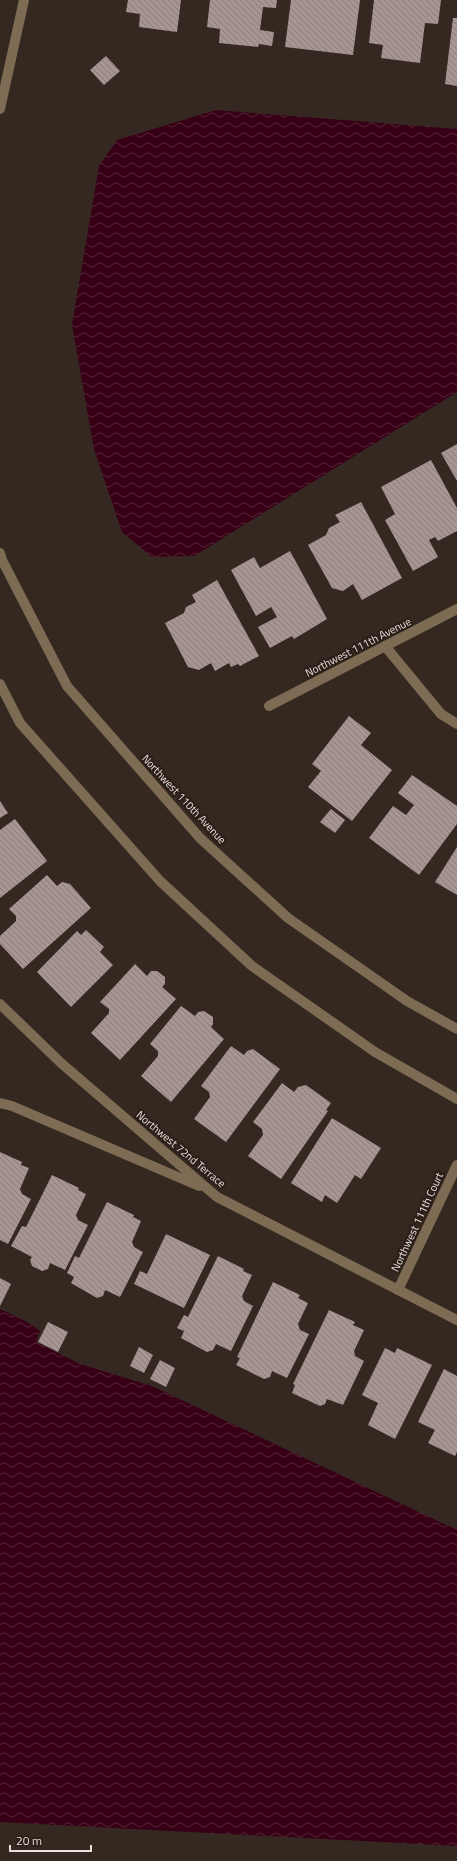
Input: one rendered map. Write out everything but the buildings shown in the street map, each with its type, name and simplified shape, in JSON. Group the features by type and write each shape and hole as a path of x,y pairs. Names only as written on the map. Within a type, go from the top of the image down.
{"street":[{"path":"0,109 24,0"},
{"name":"Northwest 110th Avenue","path":"0,552 2,560 67,686 200,838 288,918 407,1001 457,1029"},
{"name":"Northwest 111th Avenue","path":"269,706 457,609"},
{"path":"385,646 441,714 457,724"},
{"path":"0,684 20,723 160,881 252,966 375,1052 457,1099"},
{"name":"Northwest 72nd Terrace","path":"0,1004 61,1063 217,1197 457,1320"},
{"path":"0,1103 12,1106 209,1190"},
{"name":"Northwest 111th Court","path":"398,1290 457,1165"}],"water":[{"path":"216,110 457,129 457,392 194,556 152,557 122,532 94,449 72,325 99,166 117,140"},
{"path":"0,1309 27,1322 40,1331 36,1342 80,1364 152,1386 457,1530 457,1846 0,1822"}]}
